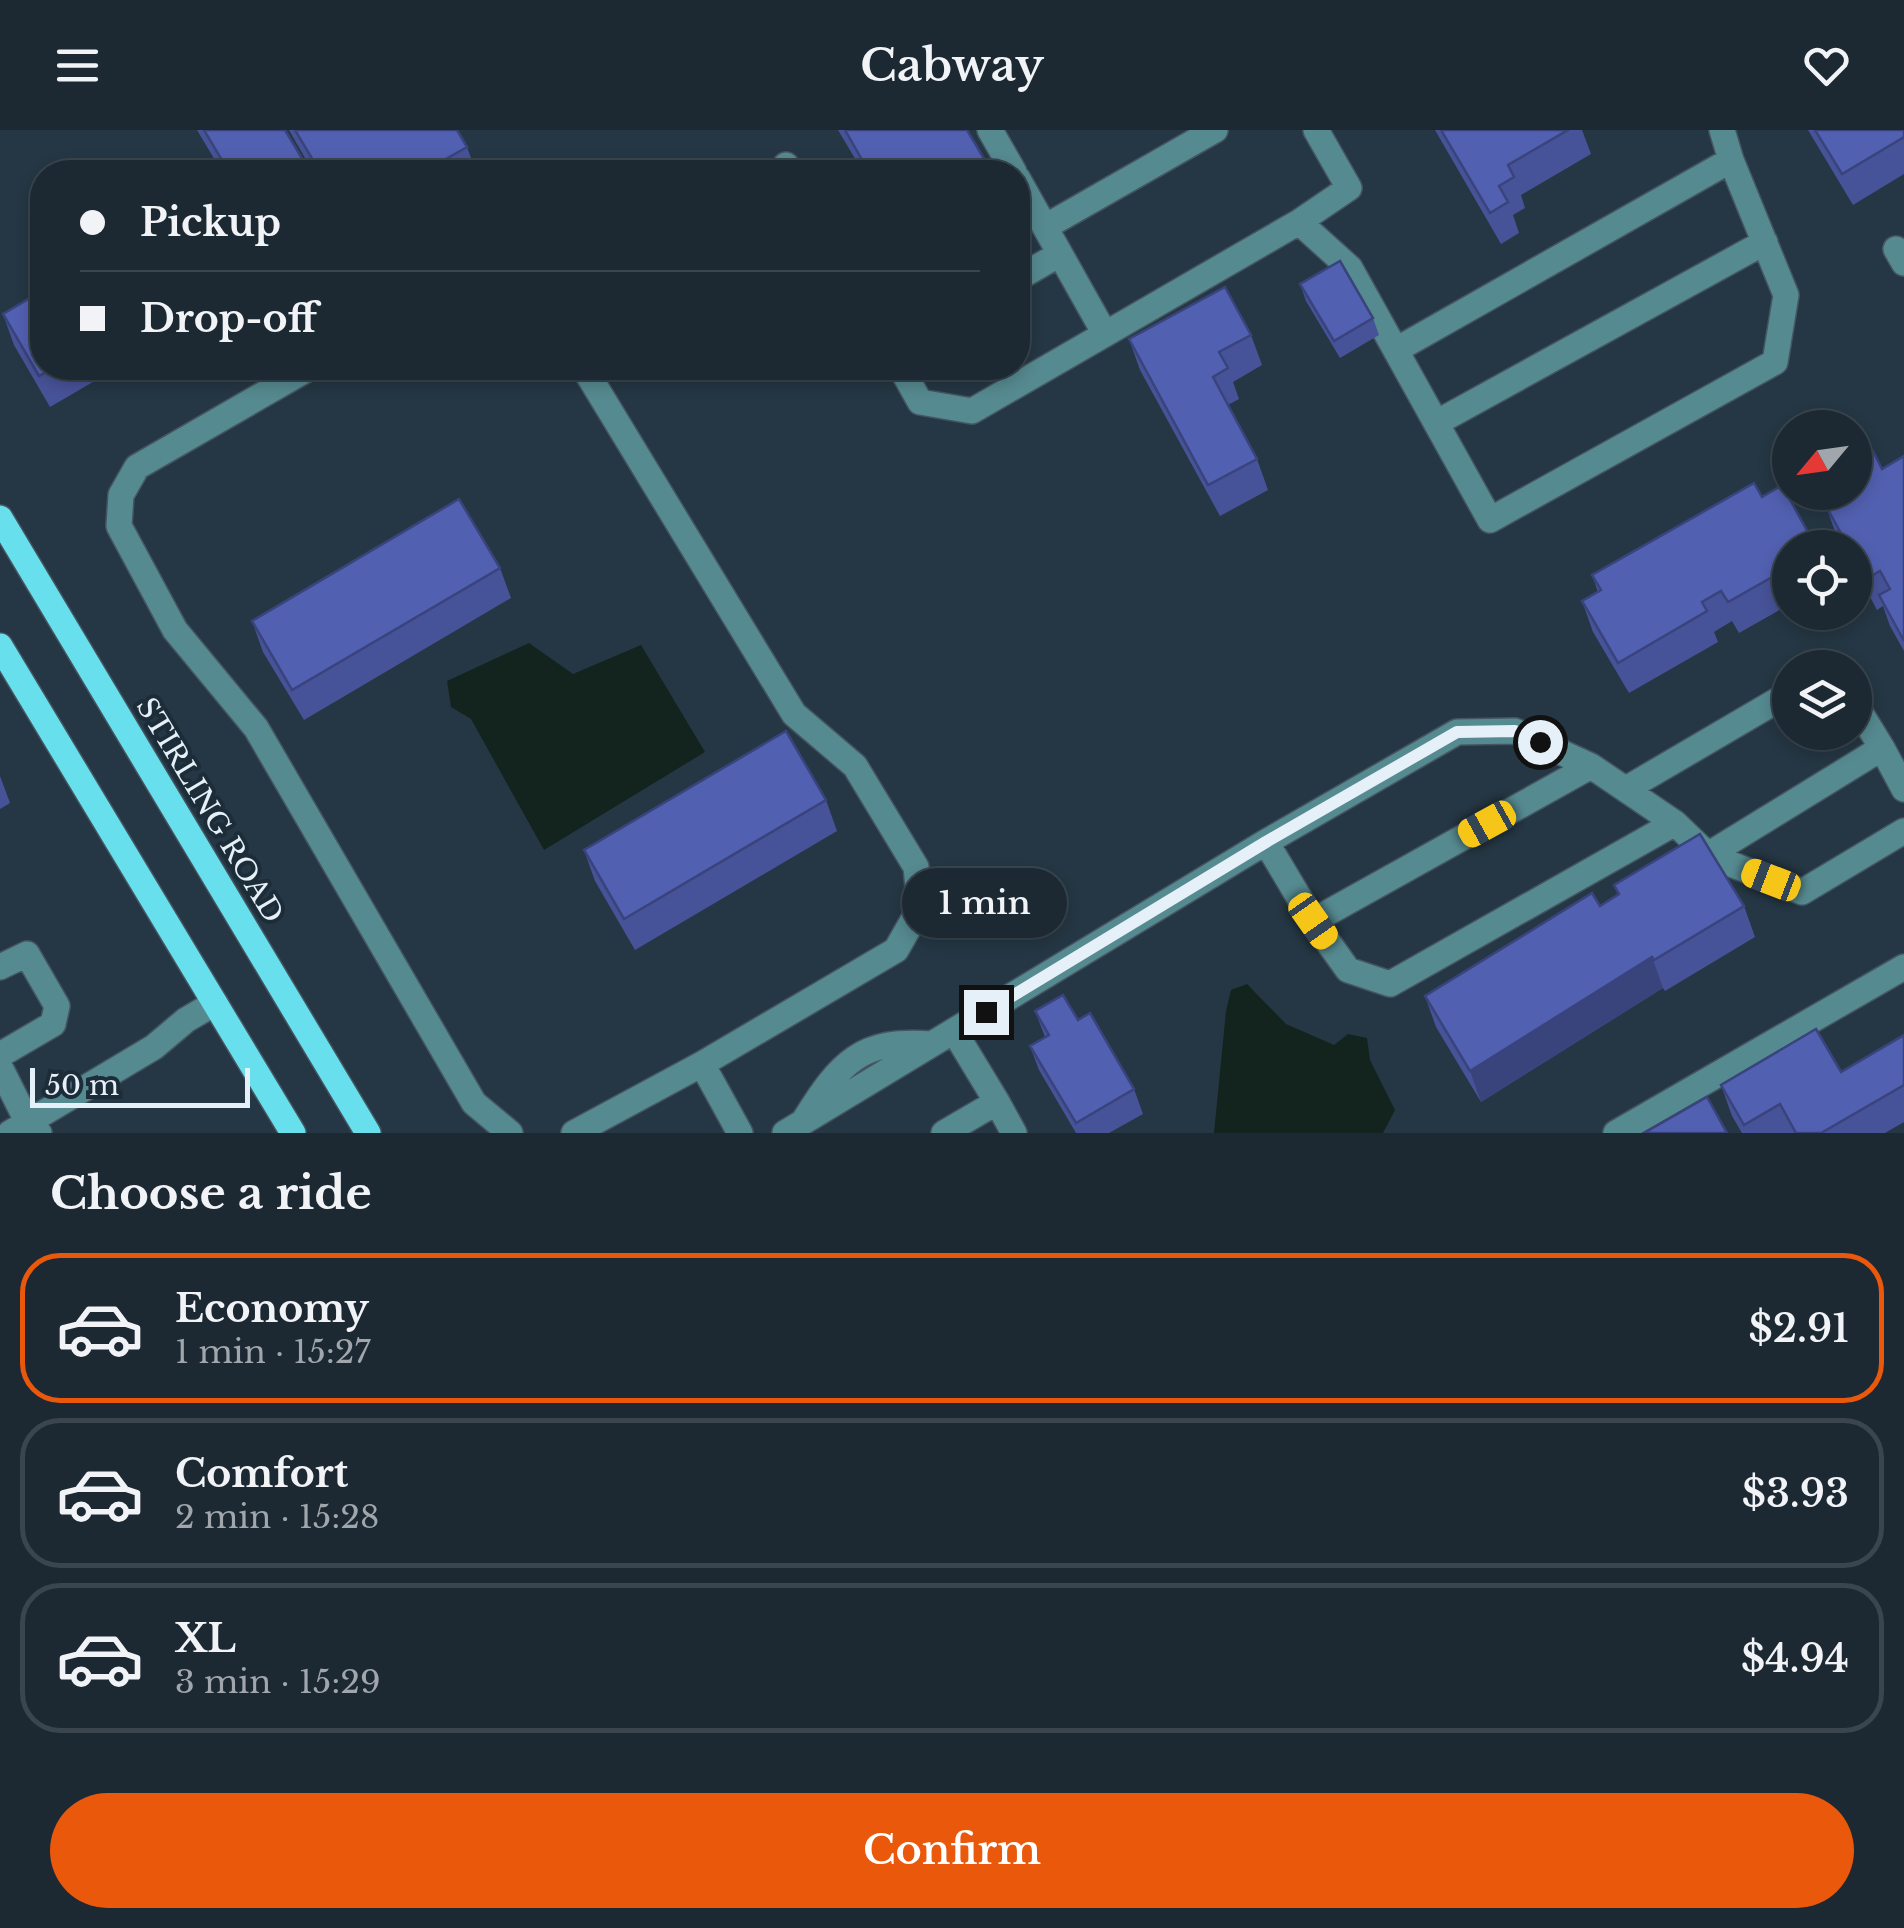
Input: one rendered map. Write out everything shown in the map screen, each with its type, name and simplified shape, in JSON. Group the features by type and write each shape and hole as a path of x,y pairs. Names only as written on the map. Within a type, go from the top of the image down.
{"main road":[{"name":"STIRLING ROAD","path":"0,518 368,1133"},
{"path":"0,646 293,1133"}],"lane":[{"path":"990,130 1007,160"},
{"path":"1045,228 1215,130"},
{"path":"1030,377 1299,222 1349,188 1316,130"},
{"path":"1299,222 1350,268 1490,520 1775,362 1786,295 1722,130"},
{"path":"1396,350 1731,160"},
{"path":"1030,201 1105,334"},
{"path":"1436,423 1765,242"},
{"path":"1030,271 1060,254"},
{"path":"288,380 137,467 122,495 119,526 175,630 256,728 474,1103 510,1133"},
{"path":"574,1133 702,1064 896,950 920,908 916,867 855,766 794,714 591,380"},
{"path":"908,380 920,402 972,411 1026,380"},
{"path":"1626,789 1772,703"},
{"path":"794,1128 1266,842 1457,732 1515,731 1591,766 1675,823 1708,855 1802,892 1904,832"},
{"path":"1872,732 1904,789"},
{"path":"1708,855 1882,748"},
{"path":"1313,921 1591,766"},
{"path":"1266,842 1313,921 1348,970 1390,984 1675,823"},
{"path":"0,967 27,954 58,1006 53,1024 0,1055"},
{"path":"1616,1133 1904,967"},
{"path":"0,1067 26,1130 215,1003"},
{"path":"954,1030 1014,1133"},
{"path":"702,1064 740,1133"},
{"path":"944,1133 997,1102"}],"shaded area":[{"path":"529,643 573,674 641,645 705,752 544,850 471,719 451,707 447,681"},
{"path":"1247,984 1286,1024 1334,1045 1348,1034 1367,1038 1370,1060 1395,1110 1383,1133 1214,1133 1226,1011 1231,990"}],"building":[{"path":"204,130 285,130 303,160 222,160"},
{"path":"295,130 457,130 467,147 444,160 313,160"},
{"path":"845,130 967,130 985,160 862,160"},
{"path":"1441,130 1568,130 1508,165 1514,177 1499,186 1508,202 1490,213"},
{"path":"1815,130 1904,130 1904,137 1842,174"},
{"path":"1340,261 1373,318 1334,341 1300,284"},
{"path":"1225,287 1251,335 1219,352 1228,368 1213,377 1257,459 1208,485 1129,339"},
{"path":"30,298 30,360 3,314"},
{"path":"1872,452 1882,469 1904,456 1904,641 1879,595 1890,589 1880,571 1872,576 1872,530 1839,530 1828,510 1872,510"},
{"path":"1754,483 1762,497 1772,491 1772,510 1796,510 1807,530 1772,530 1772,577 1728,602 1721,591 1702,602 1707,611 1618,663 1582,601 1601,590 1592,575"},
{"path":"459,499 500,568 292,690 252,621"},
{"path":"786,731 826,800 624,919 584,850"},
{"path":"1700,834 1744,906 1654,960 1652,957 1470,1071 1425,996 1592,893 1600,906 1619,894 1614,885"},
{"path":"1063,995 1078,1020 1090,1013 1134,1089 1076,1123 1030,1046 1049,1035 1035,1011"},
{"path":"1816,1029 1841,1072 1904,1035 1904,1085 1821,1133 1796,1133 1780,1104 1744,1125 1721,1085"},
{"path":"1707,1097 1727,1133 1644,1133"}],"route":[{"path":"986,1012 1266,842 1457,732 1515,731 1540,742"}]}
